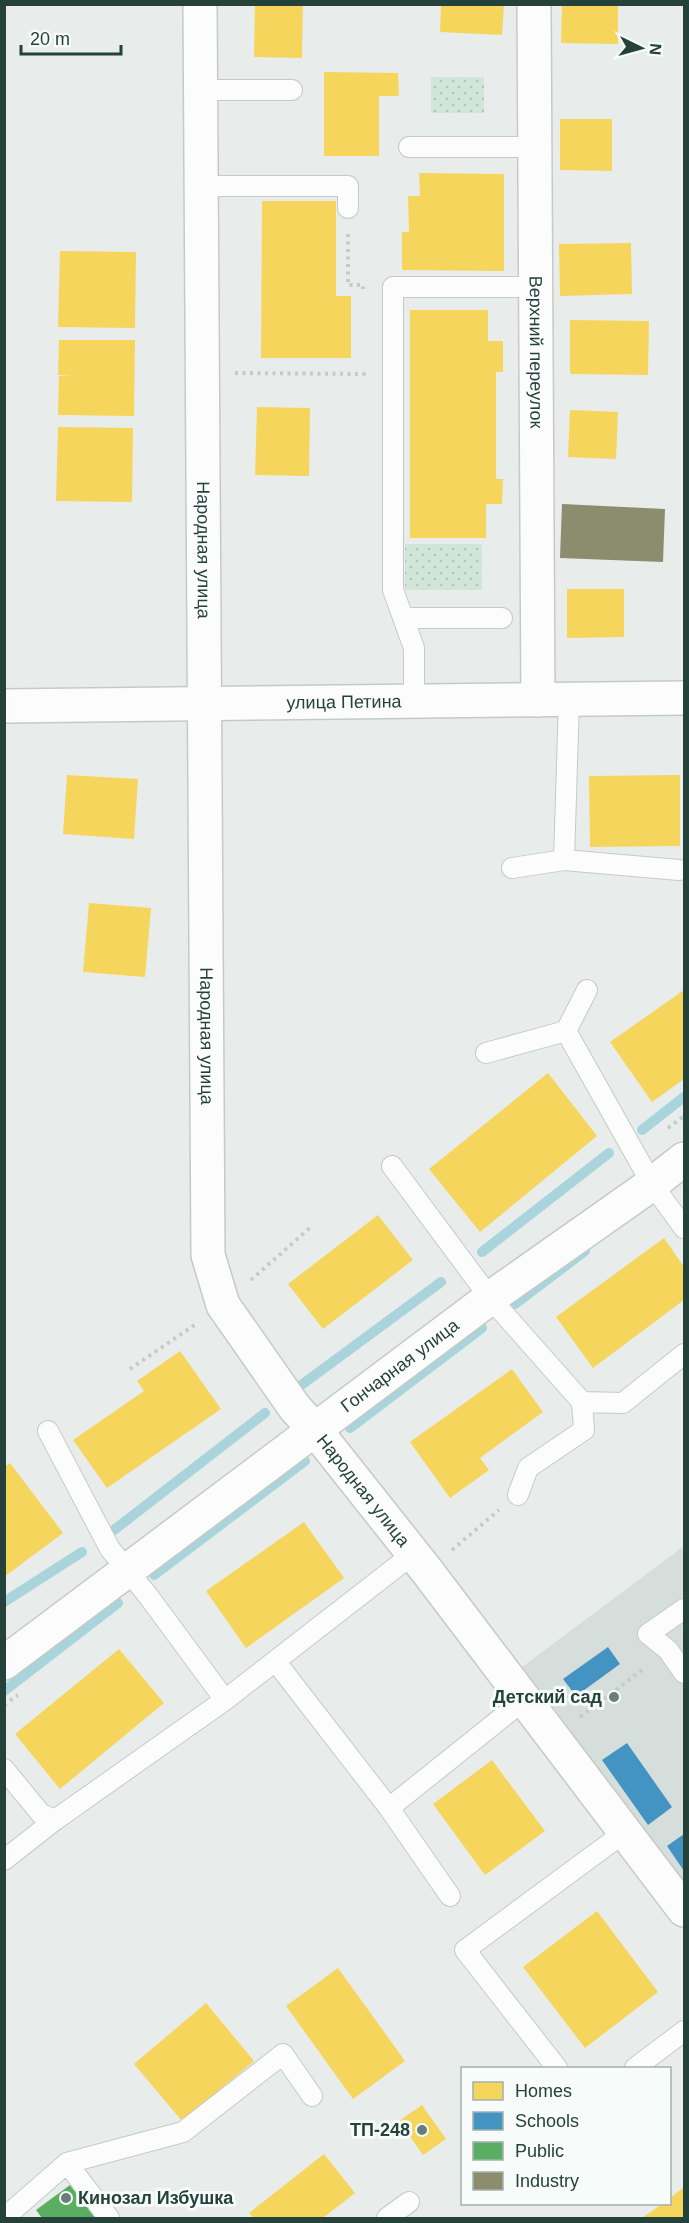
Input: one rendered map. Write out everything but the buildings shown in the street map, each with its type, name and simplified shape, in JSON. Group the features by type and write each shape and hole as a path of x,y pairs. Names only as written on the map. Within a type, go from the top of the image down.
{"street":[{"name":"Народная улица","path":"200,4 208,1255 223,1305 295,1408 316,1431 420,1563 684,1910"},
{"name":"Верхний переулок","path":"534,4 536,287 553,700"},
{"name":"улица Петина","path":"4,705 684,698"},
{"name":"Гончарная улица","path":"4,1663 126,1570 316,1431 490,1298 684,1159"}],"lane":[{"path":"201,90 292,90"},
{"path":"409,147 535,147"},
{"path":"202,186 348,186 348,208"},
{"path":"414,700 414,648 393,590 393,287 536,287"},
{"path":"404,618 502,618"},
{"path":"553,700 564,860"},
{"path":"512,868 564,860 679,870"},
{"path":"486,1053 566,1031 587,990"},
{"path":"566,1031 652,1184 684,1228"},
{"path":"392,1166 490,1298 582,1402 584,1430 528,1468 518,1495"},
{"path":"582,1402 622,1403 684,1354"},
{"path":"48,1431 110,1549 149,1597 225,1700"},
{"path":"4,1860 55,1820 276,1662 420,1563"},
{"path":"684,1609 648,1634 668,1650 684,1673"},
{"path":"276,1662 389,1808 450,1896"},
{"path":"389,1808 525,1700"},
{"path":"4,1768 41,1814 55,1820"},
{"path":"556,2067 465,1950 625,1832"},
{"path":"636,2067 684,2031"},
{"path":"4,2218 68,2163 183,2132 283,2054 312,2096"},
{"path":"68,2163 109,2218"},
{"path":"387,2218 409,2202"}],"path":[{"path":"348,208 348,285 363,285 363,296"},
{"path":"202,373 364,374 364,363"},
{"path":"420,1563 518,1495"},
{"path":"576,1720 668,1650"}],"shaded area":[{"name":"Детский сад","path":"684,1546 684,1881 522,1667"}],"green space":[{"path":"431,77 484,77 484,113 431,113"},
{"path":"405,544 482,544 482,590 405,590"}],"waterway":[{"path":"642,1130 684,1097"},
{"path":"482,1252 609,1153"},
{"path":"515,1304 585,1251"},
{"path":"300,1386 441,1282"},
{"path":"350,1428 482,1328"},
{"path":"114,1530 265,1413"},
{"path":"154,1575 305,1461"},
{"path":"4,1602 82,1552"},
{"path":"4,1691 118,1603"}],"place":[{"name":"Детский сад","path":"614,1697"},
{"name":"ТП-248","path":"422,2130"},
{"name":"Кинозал Избушка","path":"66,2198"}]}
